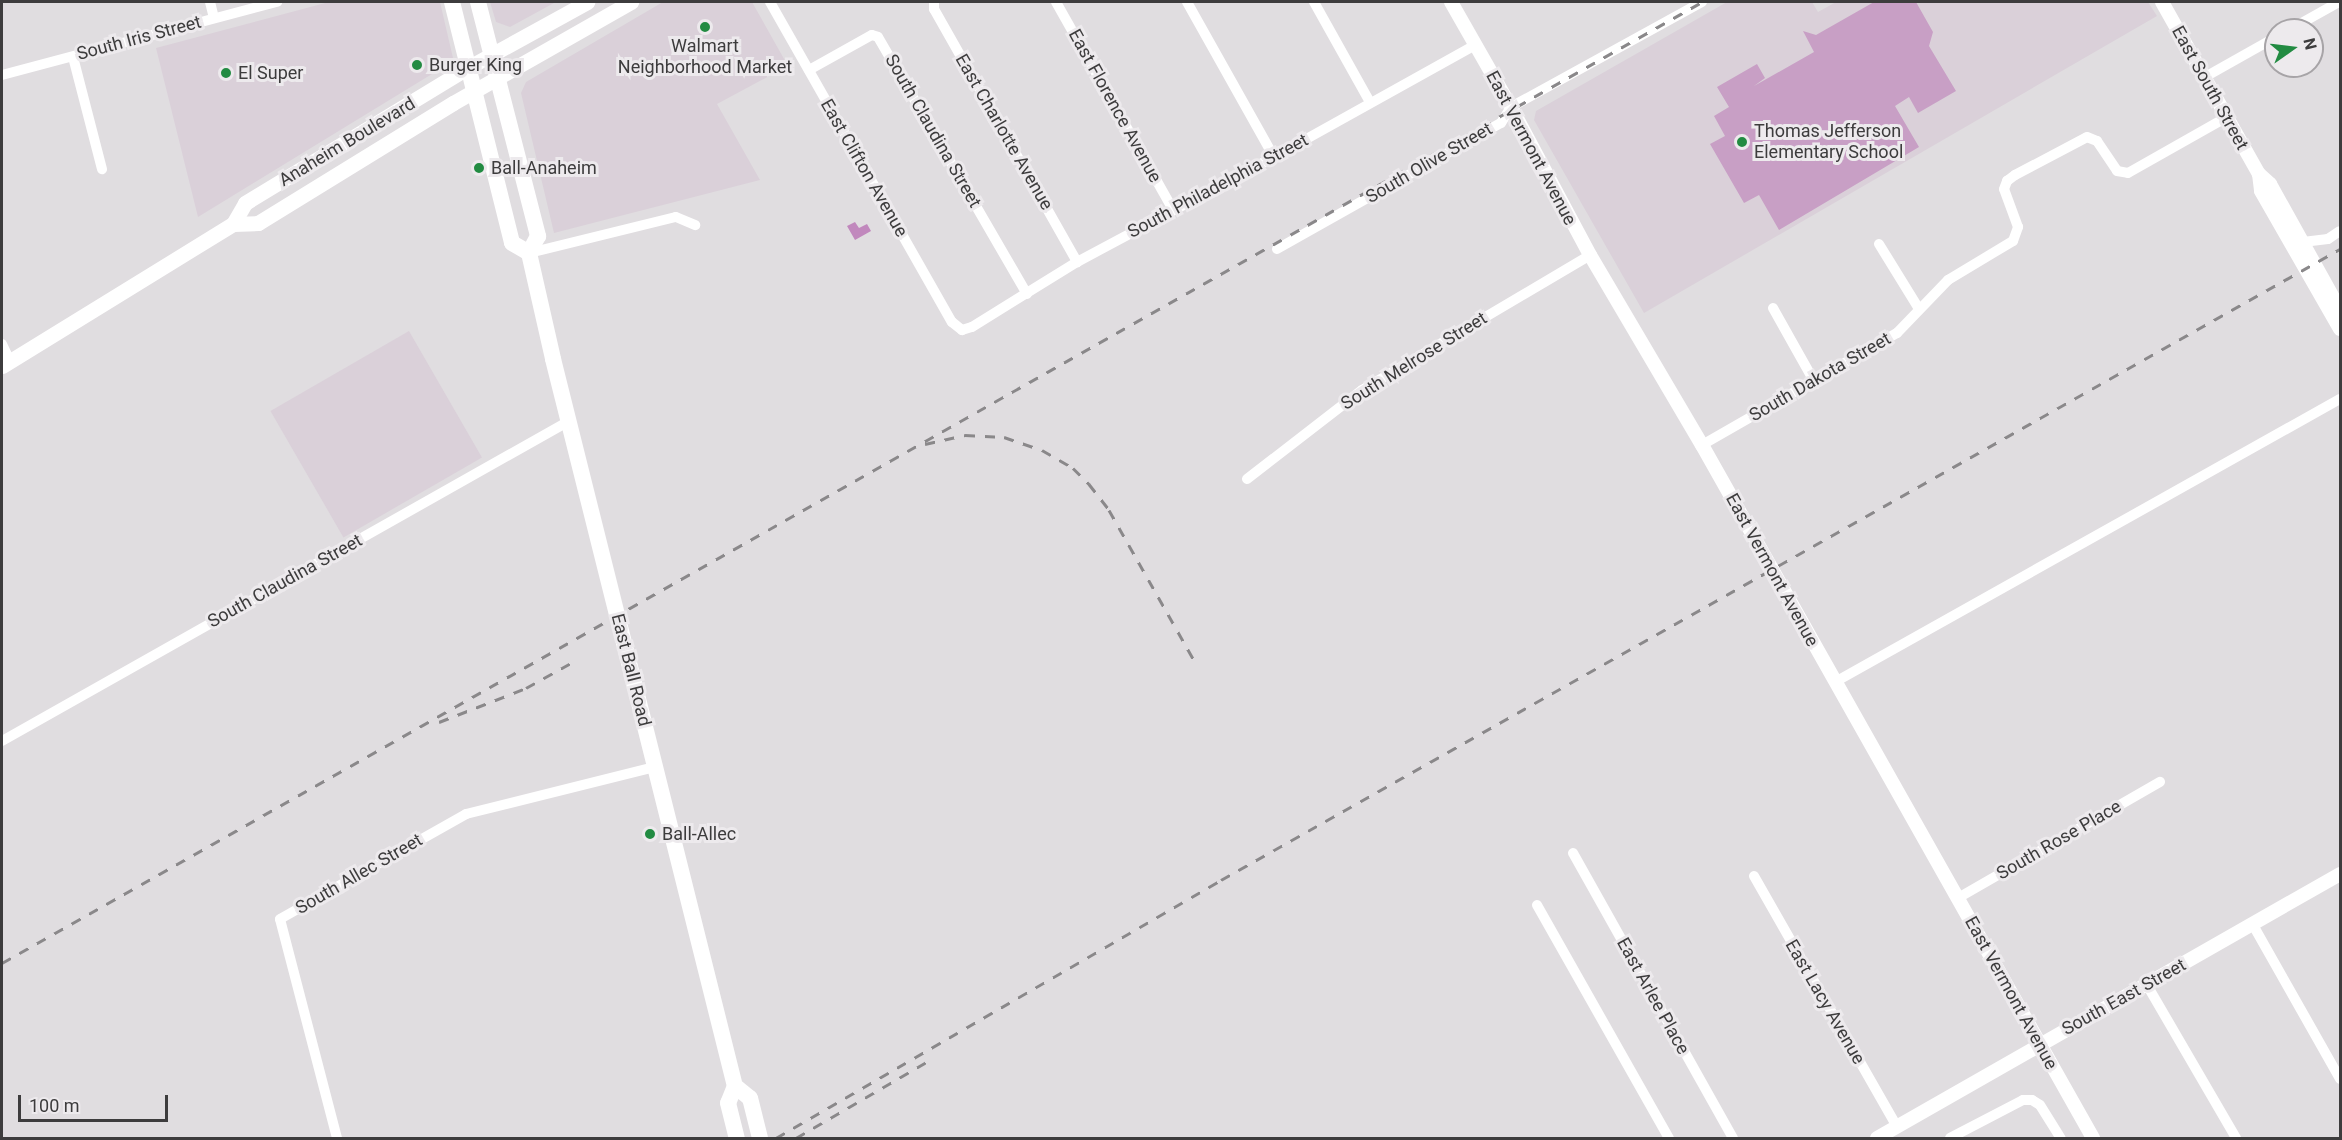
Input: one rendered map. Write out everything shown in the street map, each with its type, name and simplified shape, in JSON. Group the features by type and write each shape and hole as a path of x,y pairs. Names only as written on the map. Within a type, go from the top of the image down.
{"main road":[{"path":"452,2 512,243 529,253"},
{"name":"East Ball Road","path":"478,2 538,236 529,253 735,1086 728,1103 737,1138"},
{"name":"Anaheim Boulevard","path":"6,363 233,224 245,203 469,67 587,2"},
{"name":"Anaheim Boulevard","path":"233,224 258,223 475,91 631,2"},
{"name":"East Ball Road","path":"735,1086 750,1098 760,1138"}],"street":[{"path":"210,2 214,18"},
{"name":"South Iris Street","path":"2,75 278,2"},
{"name":"East Clifton Avenue","path":"770,2 952,322 962,330"},
{"name":"East Charlotte Avenue","path":"934,2 934,9 1077,262"},
{"name":"East Florence Avenue","path":"1056,2 1173,210"},
{"path":"1187,2 1274,157"},
{"path":"1314,2 1371,102"},
{"name":"East Vermont Avenue","path":"1451,2 1511,107 1590,255 1702,445 2093,1138"},
{"name":"South Olive Street","path":"1277,249 1501,123 1511,107 1702,2"},
{"name":"East South Street","path":"2162,2 2259,174 2270,184 2340,310"},
{"path":"2310,18 2339,2"},
{"name":"South Claudina Street","path":"809,70 872,35 878,36 1027,294"},
{"path":"2205,77 2264,44"},
{"name":"South Philadelphia Street","path":"962,330 972,327 1077,262 1274,157 1475,45"},
{"path":"72,57 102,169"},
{"name":"South Dakota Street","path":"1702,445 1897,333 1948,280 2016,237 2017,222 2006,200 2004,189 2007,181 2015,175 2087,137 2097,141 2117,171 2128,173 2227,117"},
{"name":"East South Street","path":"2259,174 2261,191 2340,329"},
{"path":"529,253 676,217 694,225"},
{"path":"2303,242 2328,239 2340,231"},
{"path":"1879,244 1919,309"},
{"name":"South Melrose Street","path":"1247,478 1362,390 1590,255"},
{"path":"1773,308 1814,381"},
{"path":"2,344 6,363"},
{"path":"1835,681 2340,399"},
{"name":"South Claudina Street","path":"2,741 569,421"},
{"name":"South Allec Street","path":"337,1138 280,919 466,813 655,767"},
{"name":"South Rose Place","path":"1958,898 2160,782"},
{"name":"East Arlee Place","path":"1573,853 1733,1138"},
{"name":"South East Street","path":"1877,1138 2340,874"},
{"name":"East Lacy Avenue","path":"1754,876 1897,1127"},
{"path":"1537,905 1669,1138"},
{"path":"2253,925 2340,1079"},
{"path":"2148,985 2236,1138"},
{"path":"1950,1138 2015,1102 2032,1100 2046,1113 2061,1138"}],"shaded area":[{"path":"329,2 440,2 453,58 450,63 198,217 156,48"},
{"path":"490,2 554,3 510,27 496,22"},
{"path":"663,2 752,2 788,66 717,104 760,180 554,233 521,93 526,82"},
{"name":"Thomas Jefferson Elementary School","path":"1727,2 1812,2 1818,12 1836,2 2148,2 2157,16 1644,313 1534,120 1536,111"},
{"path":"1874,2 1916,2 1933,32 1929,46 1956,91 1918,113 1909,97 1895,106 1919,147 1779,230 1759,195 1744,203 1710,144 1725,136 1714,116 1729,107 1717,87 1757,64 1765,78 1754,86 1814,52 1803,31 1816,35"},
{"path":"855,222 859,228 867,224 871,231 855,240 847,226"},
{"path":"409,331 482,457 343,537 270,411"}],"railway":[{"path":"2,963 1702,2"},
{"path":"776,1138 1221,880 2340,249"},
{"path":"925,444 965,435 1004,437 1042,450 1073,468 1109,510 1195,662"},
{"path":"439,722 526,688 571,663"},
{"path":"796,1138 930,1060"}],"place":[{"name":"Walmart Neighborhood Market","path":"705,27"},
{"name":"Burger King","path":"417,65"},
{"name":"El Super","path":"226,73"},
{"name":"Thomas Jefferson Elementary School","path":"1742,142"},
{"name":"Ball-Anaheim","path":"479,168"},
{"name":"Ball-Allec","path":"650,834"}]}
